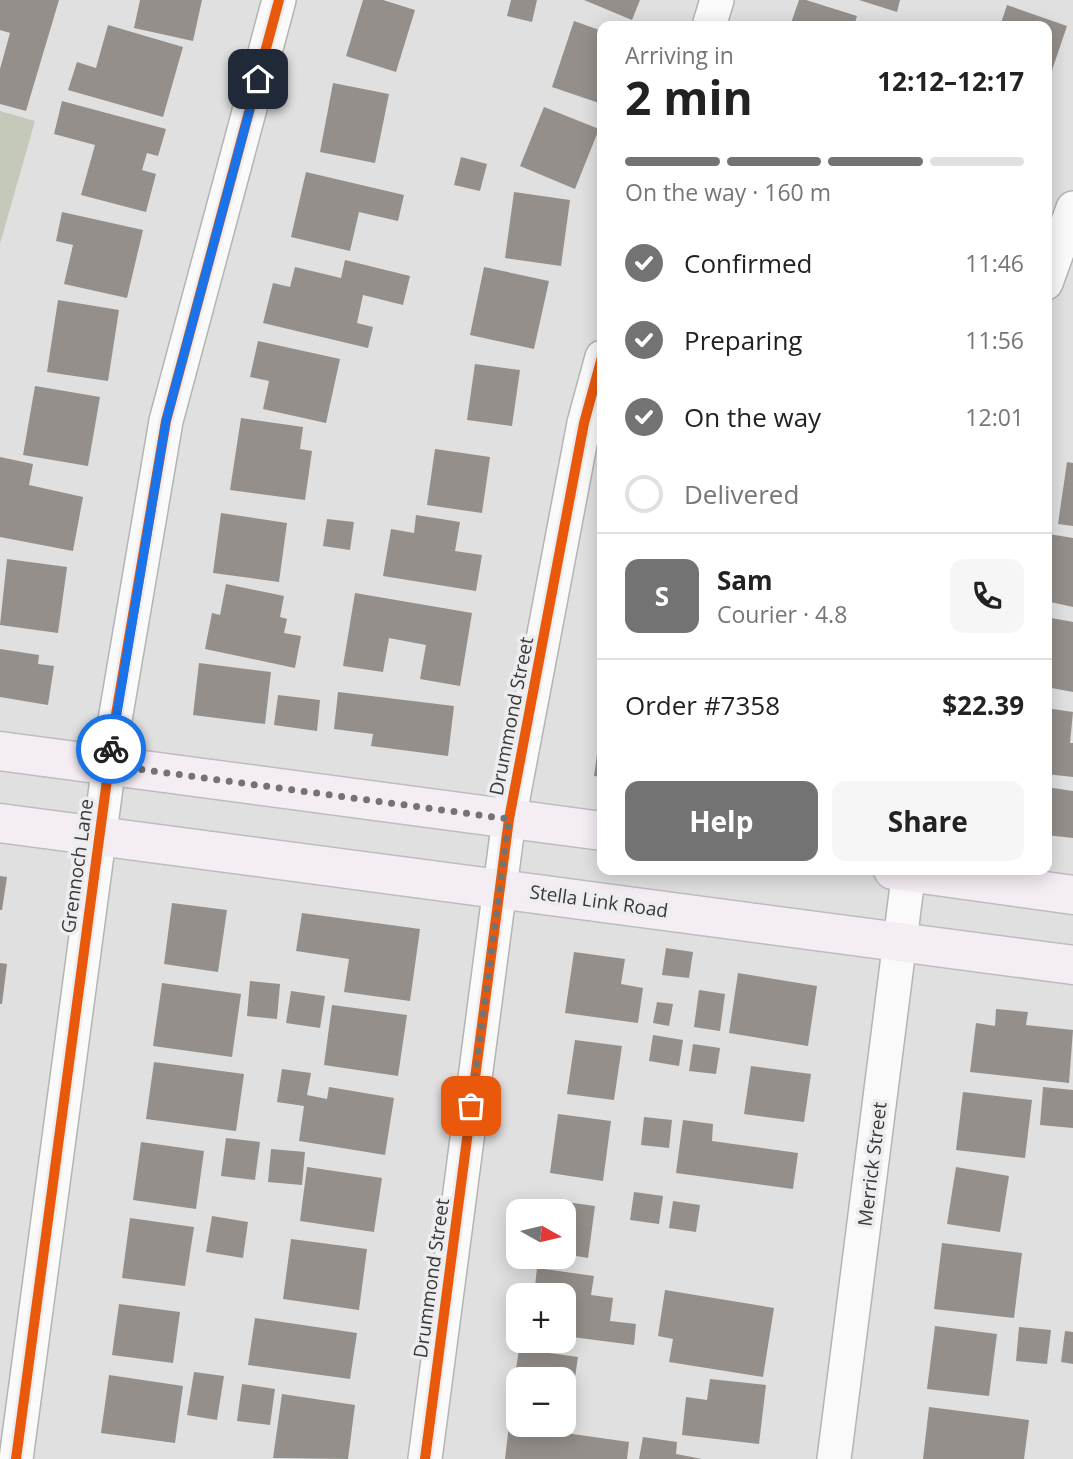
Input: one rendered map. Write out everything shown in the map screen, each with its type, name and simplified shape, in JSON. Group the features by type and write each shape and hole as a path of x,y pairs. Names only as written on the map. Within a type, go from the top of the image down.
{"main road":[{"path":"0,751 597,830"},
{"name":"Stella Link Road","path":"0,822 1073,965"},
{"path":"937,875 1073,895"}],"street":[{"name":"Grennoch Lane","path":"16,1459 108,765 166,421 279,0"},
{"path":"711,21 718,0"},
{"path":"1052,266 1073,208"},
{"name":"Drummond Street","path":"425,1459 509,819 584,423 597,375"},
{"name":"Merrick Street","path":"834,1459 900,941 903,875"}],"green space":[{"path":"0,111 35,121 0,244"}],"building":[{"path":"0,0 59,0 26,111 0,104 0,69 10,33 0,30"},
{"path":"140,0 202,0 193,41 134,28"},
{"path":"363,0 383,0 415,10 396,72 346,56"},
{"path":"511,0 537,0 532,22 507,16"},
{"path":"584,0 640,0 632,20"},
{"path":"799,0 857,16 856,21 792,21"},
{"path":"859,0 900,0 897,12"},
{"path":"1007,5 1067,26 1052,70 1052,21 1002,21"},
{"path":"574,21 597,29 597,102 552,87"},
{"path":"108,25 183,47 163,117 68,90 77,62 96,68"},
{"path":"333,83 389,94 375,163 320,152"},
{"path":"62,101 166,129 158,156 147,153 142,170 156,174 146,212 81,195 95,145 54,134"},
{"path":"544,107 597,128 575,189 520,166"},
{"path":"461,157 487,164 480,191 454,185"},
{"path":"306,172 404,195 398,221 359,212 350,251 291,237"},
{"path":"514,192 570,200 561,266 505,258"},
{"path":"62,212 143,230 127,298 64,284 73,245 56,241"},
{"path":"345,260 410,276 403,305 363,295 357,323 373,327 368,348 263,323 273,283 290,287 295,267 341,278"},
{"path":"484,267 549,281 534,349 470,335"},
{"path":"58,300 119,310 108,381 47,372"},
{"path":"258,341 340,359 326,423 263,409 269,381 250,377"},
{"path":"475,364 520,370 512,426 467,420"},
{"path":"35,386 100,397 88,466 23,455"},
{"path":"241,418 303,427 300,449 312,451 305,500 230,490"},
{"path":"435,449 490,457 482,513 427,505"},
{"path":"0,457 33,464 29,485 83,497 73,551 0,537"},
{"path":"1067,462 1073,463 1073,526 1058,524"},
{"path":"221,513 287,523 279,582 213,573"},
{"path":"416,515 460,522 455,551 482,555 476,591 383,576 391,529 414,533"},
{"path":"327,519 354,522 350,550 323,546"},
{"path":"1052,534 1073,538 1073,607 1052,602"},
{"path":"7,559 67,567 58,633 0,625"},
{"path":"226,584 284,596 280,617 287,619 284,633 301,636 295,668 205,649 212,613 220,615"},
{"path":"355,593 472,613 460,686 420,679 426,645 389,638 383,672 343,666"},
{"path":"1052,618 1073,622 1073,692 1052,688"},
{"path":"0,649 39,655 38,664 54,666 48,705 0,697"},
{"path":"199,663 271,672 265,724 193,715"},
{"path":"338,692 454,706 448,756 371,746 373,734 334,729"},
{"path":"278,695 320,700 317,731 274,725"},
{"path":"1052,709 1073,712 1070,743 1073,743 1073,777 1052,775"},
{"path":"597,754 597,776 594,776"},
{"path":"1052,788 1073,791 1073,838 1052,836"},
{"path":"0,876 7,877 2,910 0,910"},
{"path":"172,903 227,910 218,972 164,964"},
{"path":"302,913 420,929 410,1001 344,992 349,959 296,951"},
{"path":"666,948 693,952 689,978 662,975"},
{"path":"574,952 625,959 621,984 643,988 638,1023 565,1013"},
{"path":"0,963 7,964 2,1004 0,1004"},
{"path":"738,973 817,986 808,1046 729,1033"},
{"path":"250,981 280,984 277,1019 247,1016"},
{"path":"162,983 241,994 232,1057 153,1046"},
{"path":"699,990 725,994 720,1031 694,1027"},
{"path":"291,991 325,996 320,1028 286,1023"},
{"path":"657,1002 673,1004 669,1026 653,1023"},
{"path":"332,1005 407,1015 398,1076 324,1065"},
{"path":"996,1009 1028,1012 1026,1025 1073,1030 1069,1083 970,1072 976,1023 995,1026"},
{"path":"653,1035 683,1040 679,1066 649,1061"},
{"path":"575,1040 622,1046 614,1100 567,1094"},
{"path":"693,1044 720,1048 716,1074 689,1071"},
{"path":"154,1062 244,1074 236,1131 146,1119"},
{"path":"751,1066 811,1074 804,1122 744,1114"},
{"path":"282,1069 311,1073 307,1095 327,1099 329,1087 394,1098 385,1155 299,1141 304,1106 277,1102"},
{"path":"1043,1087 1073,1090 1073,1128 1040,1125"},
{"path":"963,1092 1032,1100 1025,1158 956,1150"},
{"path":"558,1114 611,1121 603,1181 550,1173"},
{"path":"644,1117 672,1120 669,1148 641,1145"},
{"path":"683,1120 713,1124 712,1141 798,1153 793,1189 676,1173"},
{"path":"226,1138 260,1142 255,1180 221,1176"},
{"path":"141,1142 204,1151 196,1209 133,1200"},
{"path":"271,1149 305,1152 302,1185 268,1182"},
{"path":"307,1167 382,1178 374,1232 300,1221"},
{"path":"956,1167 1009,1176 1000,1232 947,1224"},
{"path":"634,1192 663,1196 659,1224 630,1220"},
{"path":"673,1201 700,1205 696,1232 669,1228"},
{"path":"576,1203 595,1206 588,1258 576,1256"},
{"path":"212,1216 248,1222 243,1258 206,1252"},
{"path":"130,1218 194,1227 185,1286 122,1278"},
{"path":"291,1239 367,1249 359,1310 283,1299"},
{"path":"942,1243 1022,1253 1014,1318 934,1309"},
{"path":"537,1269 594,1276 591,1295 613,1298 610,1321 636,1324 634,1345 576,1338 576,1283 535,1283"},
{"path":"665,1290 774,1308 763,1377 669,1362 673,1339 658,1336"},
{"path":"119,1304 180,1312 173,1363 112,1355"},
{"path":"255,1318 357,1333 350,1379 248,1365"},
{"path":"935,1326 997,1334 989,1396 927,1389"},
{"path":"1019,1327 1051,1330 1047,1364 1016,1361"},
{"path":"1065,1331 1073,1332 1073,1364 1061,1362"},
{"path":"518,1353 578,1357 576,1371 576,1367 516,1367"},
{"path":"194,1372 224,1376 217,1420 187,1415"},
{"path":"109,1375 183,1386 175,1443 101,1433"},
{"path":"710,1379 766,1385 759,1444 682,1435 686,1397 707,1400"},
{"path":"242,1384 275,1389 270,1425 237,1421"},
{"path":"282,1394 355,1405 348,1459 273,1458"},
{"path":"929,1407 1029,1420 1024,1459 923,1459"},
{"path":"576,1434 629,1442 627,1459 505,1459 508,1437 576,1437"},
{"path":"643,1437 677,1442 676,1454 702,1459 639,1459"}],"cycle path":[{"path":"16,1459 115,720 166,421 279,0"},
{"path":"425,1459 509,819 584,423 597,375"}],"way so far":[{"path":"111,749 108,765 509,819 471,1106"}],"route":[{"path":"111,749 166,421 258,79"}]}
